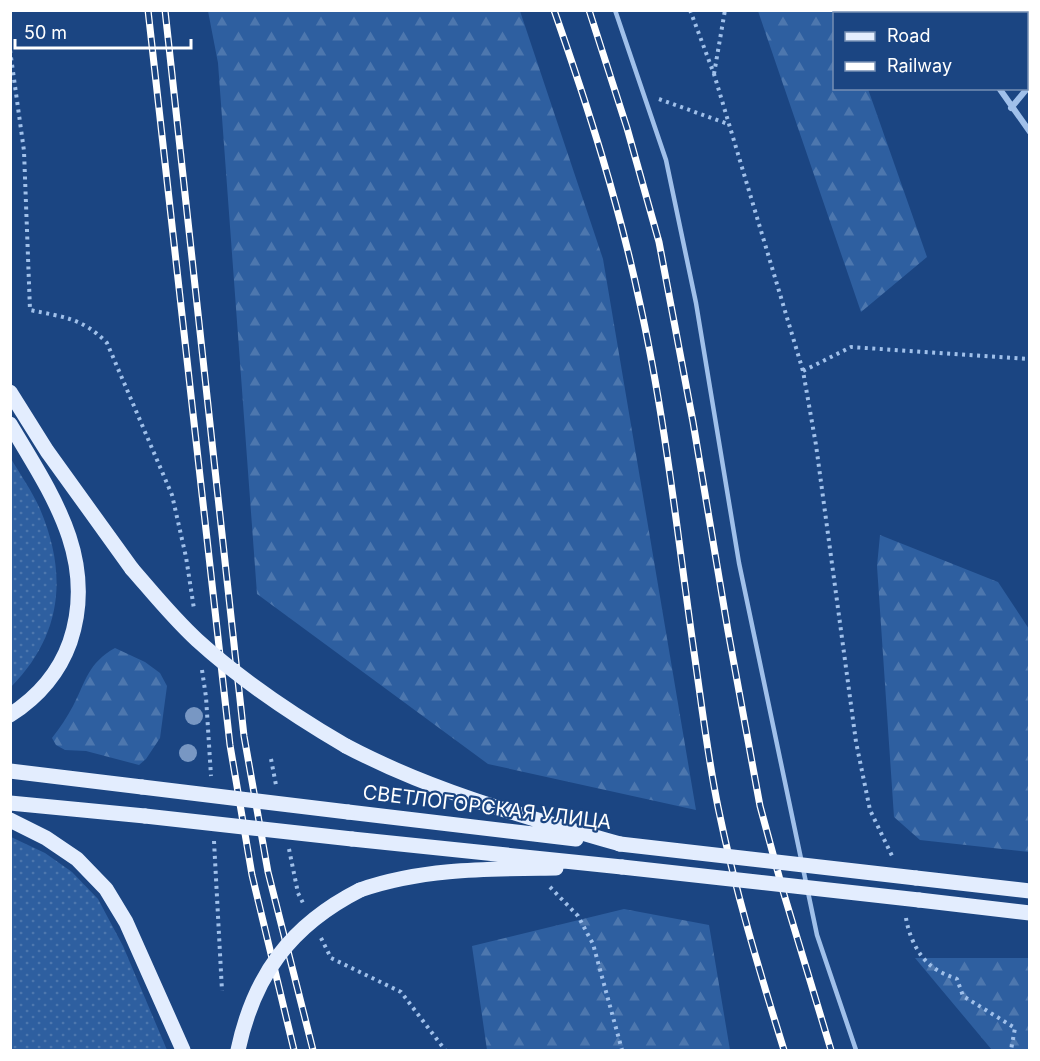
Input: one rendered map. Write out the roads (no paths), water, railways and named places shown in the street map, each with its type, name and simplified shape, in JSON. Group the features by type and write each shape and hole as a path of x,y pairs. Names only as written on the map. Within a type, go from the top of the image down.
{"main road":[{"path":"10,392 47,451 132,569 174,616 223,662 279,704 346,746 414,779 467,799 620,844 1029,891"},
{"path":"10,424 62,516 72,543 79,575 76,624 67,650 55,674 40,693 10,715"},
{"name":"СВЕТЛОГОРСКАЯ УЛИЦА","path":"10,771 620,844"},
{"path":"10,803 622,867 1029,913"},
{"path":"10,820 46,838 77,859 106,890 126,922 183,1050"},
{"path":"238,1050 251,1004 277,956 292,937 310,921 329,907 360,890 404,877 442,872 622,867"}],"street":[{"path":"1000,90 1029,132"},
{"path":"1011,108 1025,90"}],"lane":[{"path":"615,10 666,160 691,281 739,563 817,935 856,1050"}],"railway":[{"path":"148,10 230,745 252,875 294,1050"},
{"path":"165,10 244,736 268,872 313,1050"},
{"path":"554,10 602,156 640,304 664,437 714,789 740,899 784,1050"},
{"path":"589,10 627,128 659,242 760,806 831,1050"}]}
